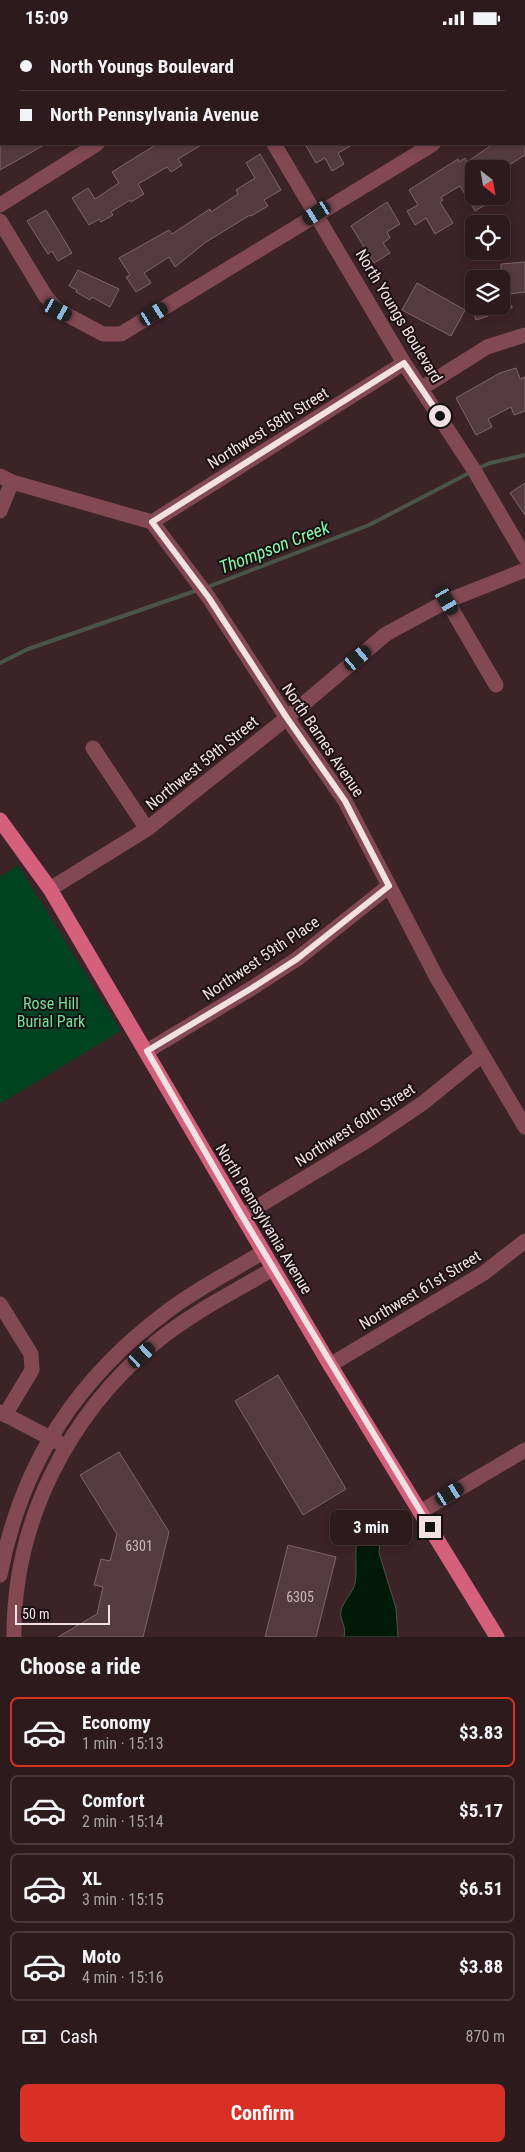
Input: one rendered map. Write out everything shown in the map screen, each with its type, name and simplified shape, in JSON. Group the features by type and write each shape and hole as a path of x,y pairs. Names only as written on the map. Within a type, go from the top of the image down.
{"main road":[{"name":"North Pennsylvania Avenue","path":"0,820 50,889 330,1365 497,1637"}],"street":[{"path":"0,205 94,145"},
{"name":"North Youngs Boulevard","path":"275,145 317,213 404,363 467,458 525,557"},
{"path":"0,221 46,297 58,310 102,334 121,334 431,145"},
{"path":"422,388 487,347 525,335"},
{"name":"Northwest 58th Street","path":"152,522 404,363"},
{"path":"0,511 6,479 152,522"},
{"name":"North Barnes Avenue","path":"152,522 209,598 287,718 345,801 437,978 525,1127"},
{"name":"Northwest 59th Street","path":"50,889 147,829 287,718 386,634 447,601 525,570"},
{"path":"447,601 496,685"},
{"path":"93,748 147,829"},
{"name":"Northwest 59th Place","path":"147,1051 297,959 389,886"},
{"name":"Northwest 60th Street","path":"242,1216 376,1135 423,1103 482,1055"},
{"name":"Northwest 61st Street","path":"330,1365 484,1273 525,1241"},
{"path":"0,1575 5,1550 28,1481 50,1437 82,1391 119,1350 170,1309 263,1252"},
{"path":"12,1636 22,1554 32,1519 66,1446 91,1409 130,1366 155,1343 180,1325 273,1269"},
{"path":"0,1303 31,1354 32,1369 3,1413 66,1446"},
{"path":"420,1512 525,1450"}],"green space":[{"name":"Rose Hill Burial Park","path":"18,865 121,1031 0,1104 0,877"}],"shaded area":[{"path":"368,1525 379,1527 381,1531 379,1553 396,1608 398,1637 344,1637 345,1629 341,1611 355,1583 357,1545 362,1531"}],"building":[{"path":"0,145 44,145 0,170"},
{"path":"155,145 201,145 178,159 182,165 171,172 167,167 138,184 144,194 111,212 113,215 101,222 99,219 89,225 72,198 88,188 95,199 119,183 112,172"},
{"path":"306,145 352,145 338,153 344,164 332,171 325,158 316,163"},
{"path":"492,145 525,145 525,155 510,165 510,160 470,160"},
{"path":"260,154 281,190 264,200 268,206 206,242 175,267 169,257 144,273 151,283 136,292 126,277 130,275 119,258 169,230 172,234 210,209 211,212 238,194 236,190 255,178 246,163"},
{"path":"465,158 466,160 465,194 460,186 441,197 443,200 440,202 453,223 435,234 426,218 415,225 407,211 418,205 409,190 458,159 459,162"},
{"path":"387,202 400,224 387,232 390,238 383,243 390,253 374,263 351,226"},
{"path":"471,205 485,205 475,211"},
{"path":"46,210 72,253 58,261 52,251 48,254 27,221"},
{"path":"525,262 525,292 510,294 510,270 501,270 501,264"},
{"path":"78,270 119,289 110,307 92,297 90,300 69,286"},
{"path":"417,283 465,310 451,336 402,310"},
{"path":"474,315 491,315 476,320"},
{"path":"516,368 520,379 525,377 525,411 514,415 511,407 488,419 492,427 476,435 456,398 500,373"},
{"path":"525,483 525,515 510,493"},
{"path":"278,1375 346,1489 303,1515 235,1401"},
{"path":"119,1452 169,1532 143,1637 58,1637 97,1614 103,1587 94,1585 101,1559 110,1561 117,1534 80,1475"},
{"path":"288,1545 336,1557 316,1637 265,1637"}],"waterway":[{"name":"Thompson Creek","path":"477,469 490,463 525,455"},
{"name":"Thompson Creek","path":"205,588 369,525 471,472"},
{"name":"Thompson Creek","path":"0,663 28,649 198,590"}],"route":[{"path":"430,1527 375,1439 207,1158 147,1051 297,959 389,886 345,801 287,718 209,598 152,522 404,363 440,416"}]}
